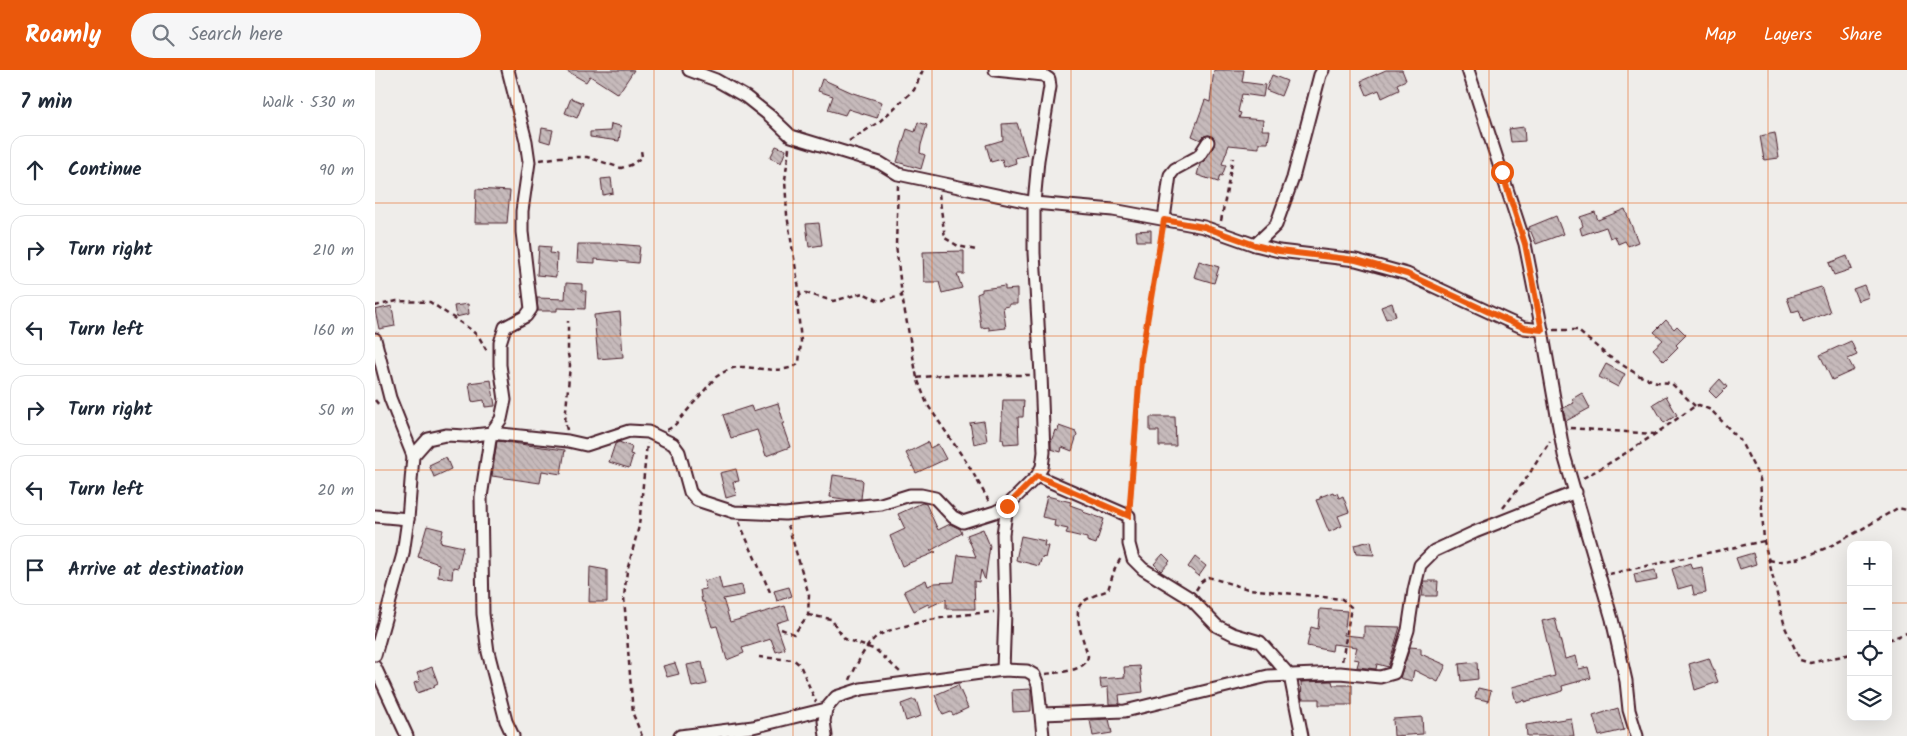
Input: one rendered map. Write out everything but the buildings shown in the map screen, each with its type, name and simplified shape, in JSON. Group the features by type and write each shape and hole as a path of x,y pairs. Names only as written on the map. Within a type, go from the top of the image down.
{"street":[{"path":"507,70 527,141 529,162 522,211 522,232 531,309 525,316 505,327 500,343 500,364 505,400 501,419 491,433 481,497 483,614 488,652 506,720 513,736"},
{"path":"689,70 716,80 746,97 771,116 791,136 880,163 898,174 1034,203 1113,210 1204,227 1255,245 1279,251 1356,260 1407,274 1518,326 1542,330"},
{"path":"413,456 428,440 445,435 466,436 491,433 586,444 629,432 653,433 673,444 679,452 690,492 697,500 734,512 785,514 881,504 910,495 935,498 953,517 963,522 995,512 1007,506 1037,476 1042,467 1041,375 1034,253 1034,203 1038,160 1050,87 1049,79 1043,75 995,70"},
{"path":"1255,245 1276,225 1293,178 1323,70"},
{"path":"1468,70 1525,244 1564,455 1600,576 1624,672 1629,710 1637,736"},
{"path":"1164,220 1171,175 1175,169 1199,156 1208,142"},
{"path":"375,339 390,398 413,456 403,554 375,655"},
{"path":"1037,476 1129,516 1129,544 1133,559 1143,569 1190,598 1217,626 1233,634 1260,642 1290,676 1302,736"},
{"path":"1042,714 1125,712 1268,676 1340,673 1380,677 1394,673 1408,630 1420,565 1434,551 1574,488"},
{"path":"1003,670 1005,611 1003,534 1007,506"},
{"path":"375,516 408,519"},
{"path":"375,667 379,687 407,736"},
{"path":"680,736 753,727 823,709 836,697 861,690 1003,670 1027,671 1034,675 1038,684 1043,736"},
{"path":"823,709 826,736"}],"path":[{"path":"835,150 879,122 914,90 923,70"},
{"path":"642,736 633,714 623,597 627,572 639,526 653,433 673,426 716,377 724,372 736,367 781,369 794,367 799,363 801,340 797,302 800,295 787,215 785,180 791,136"},
{"path":"529,162 560,157 587,157 621,168 631,165 642,157 641,150"},
{"path":"1220,232 1233,158"},
{"path":"898,174 896,245 902,296 917,378 927,404 969,466 995,512"},
{"path":"938,182 945,238 958,246 975,250"},
{"path":"1129,516 1141,358 1164,220"},
{"path":"800,295 806,294 833,301 863,293 879,301 902,296"},
{"path":"375,306 397,301 430,302 470,329 479,337 487,352 500,364"},
{"path":"568,320 568,354 570,365 565,422 569,441"},
{"path":"1542,330 1577,330 1608,356 1640,376 1657,382 1671,383 1695,406"},
{"path":"917,378 940,375 1041,375"},
{"path":"1574,488 1695,406 1699,404 1711,410 1740,440 1761,479 1764,541 1768,560 1785,627 1800,660 1810,663 1847,655"},
{"path":"1487,527 1525,479 1559,427 1656,434"},
{"path":"1768,560 1776,562 1813,555 1898,508 1907,510"},
{"path":"734,512 770,592"},
{"path":"781,629 795,634 807,615 809,594 785,514"},
{"path":"1600,576 1764,541"},
{"path":"1034,675 1081,667 1087,662 1088,656 1077,615 1079,606 1086,600 1108,590 1115,568 1129,544"},
{"path":"1190,598 1201,582 1208,577 1248,589 1342,599 1351,607 1340,673"},
{"path":"844,695 855,668 868,646 875,638 886,631 955,614 1005,611"},
{"path":"807,615 831,619 845,639 876,650 897,668 909,683"},
{"path":"1892,639 1907,633"},
{"path":"759,657 794,660 800,666 823,709"}],"route":[{"path":"1007,506 1037,476 1129,516 1141,358 1164,220 1204,227 1255,245 1279,251 1356,260 1407,274 1525,328 1542,330 1525,244 1502,172"}]}
